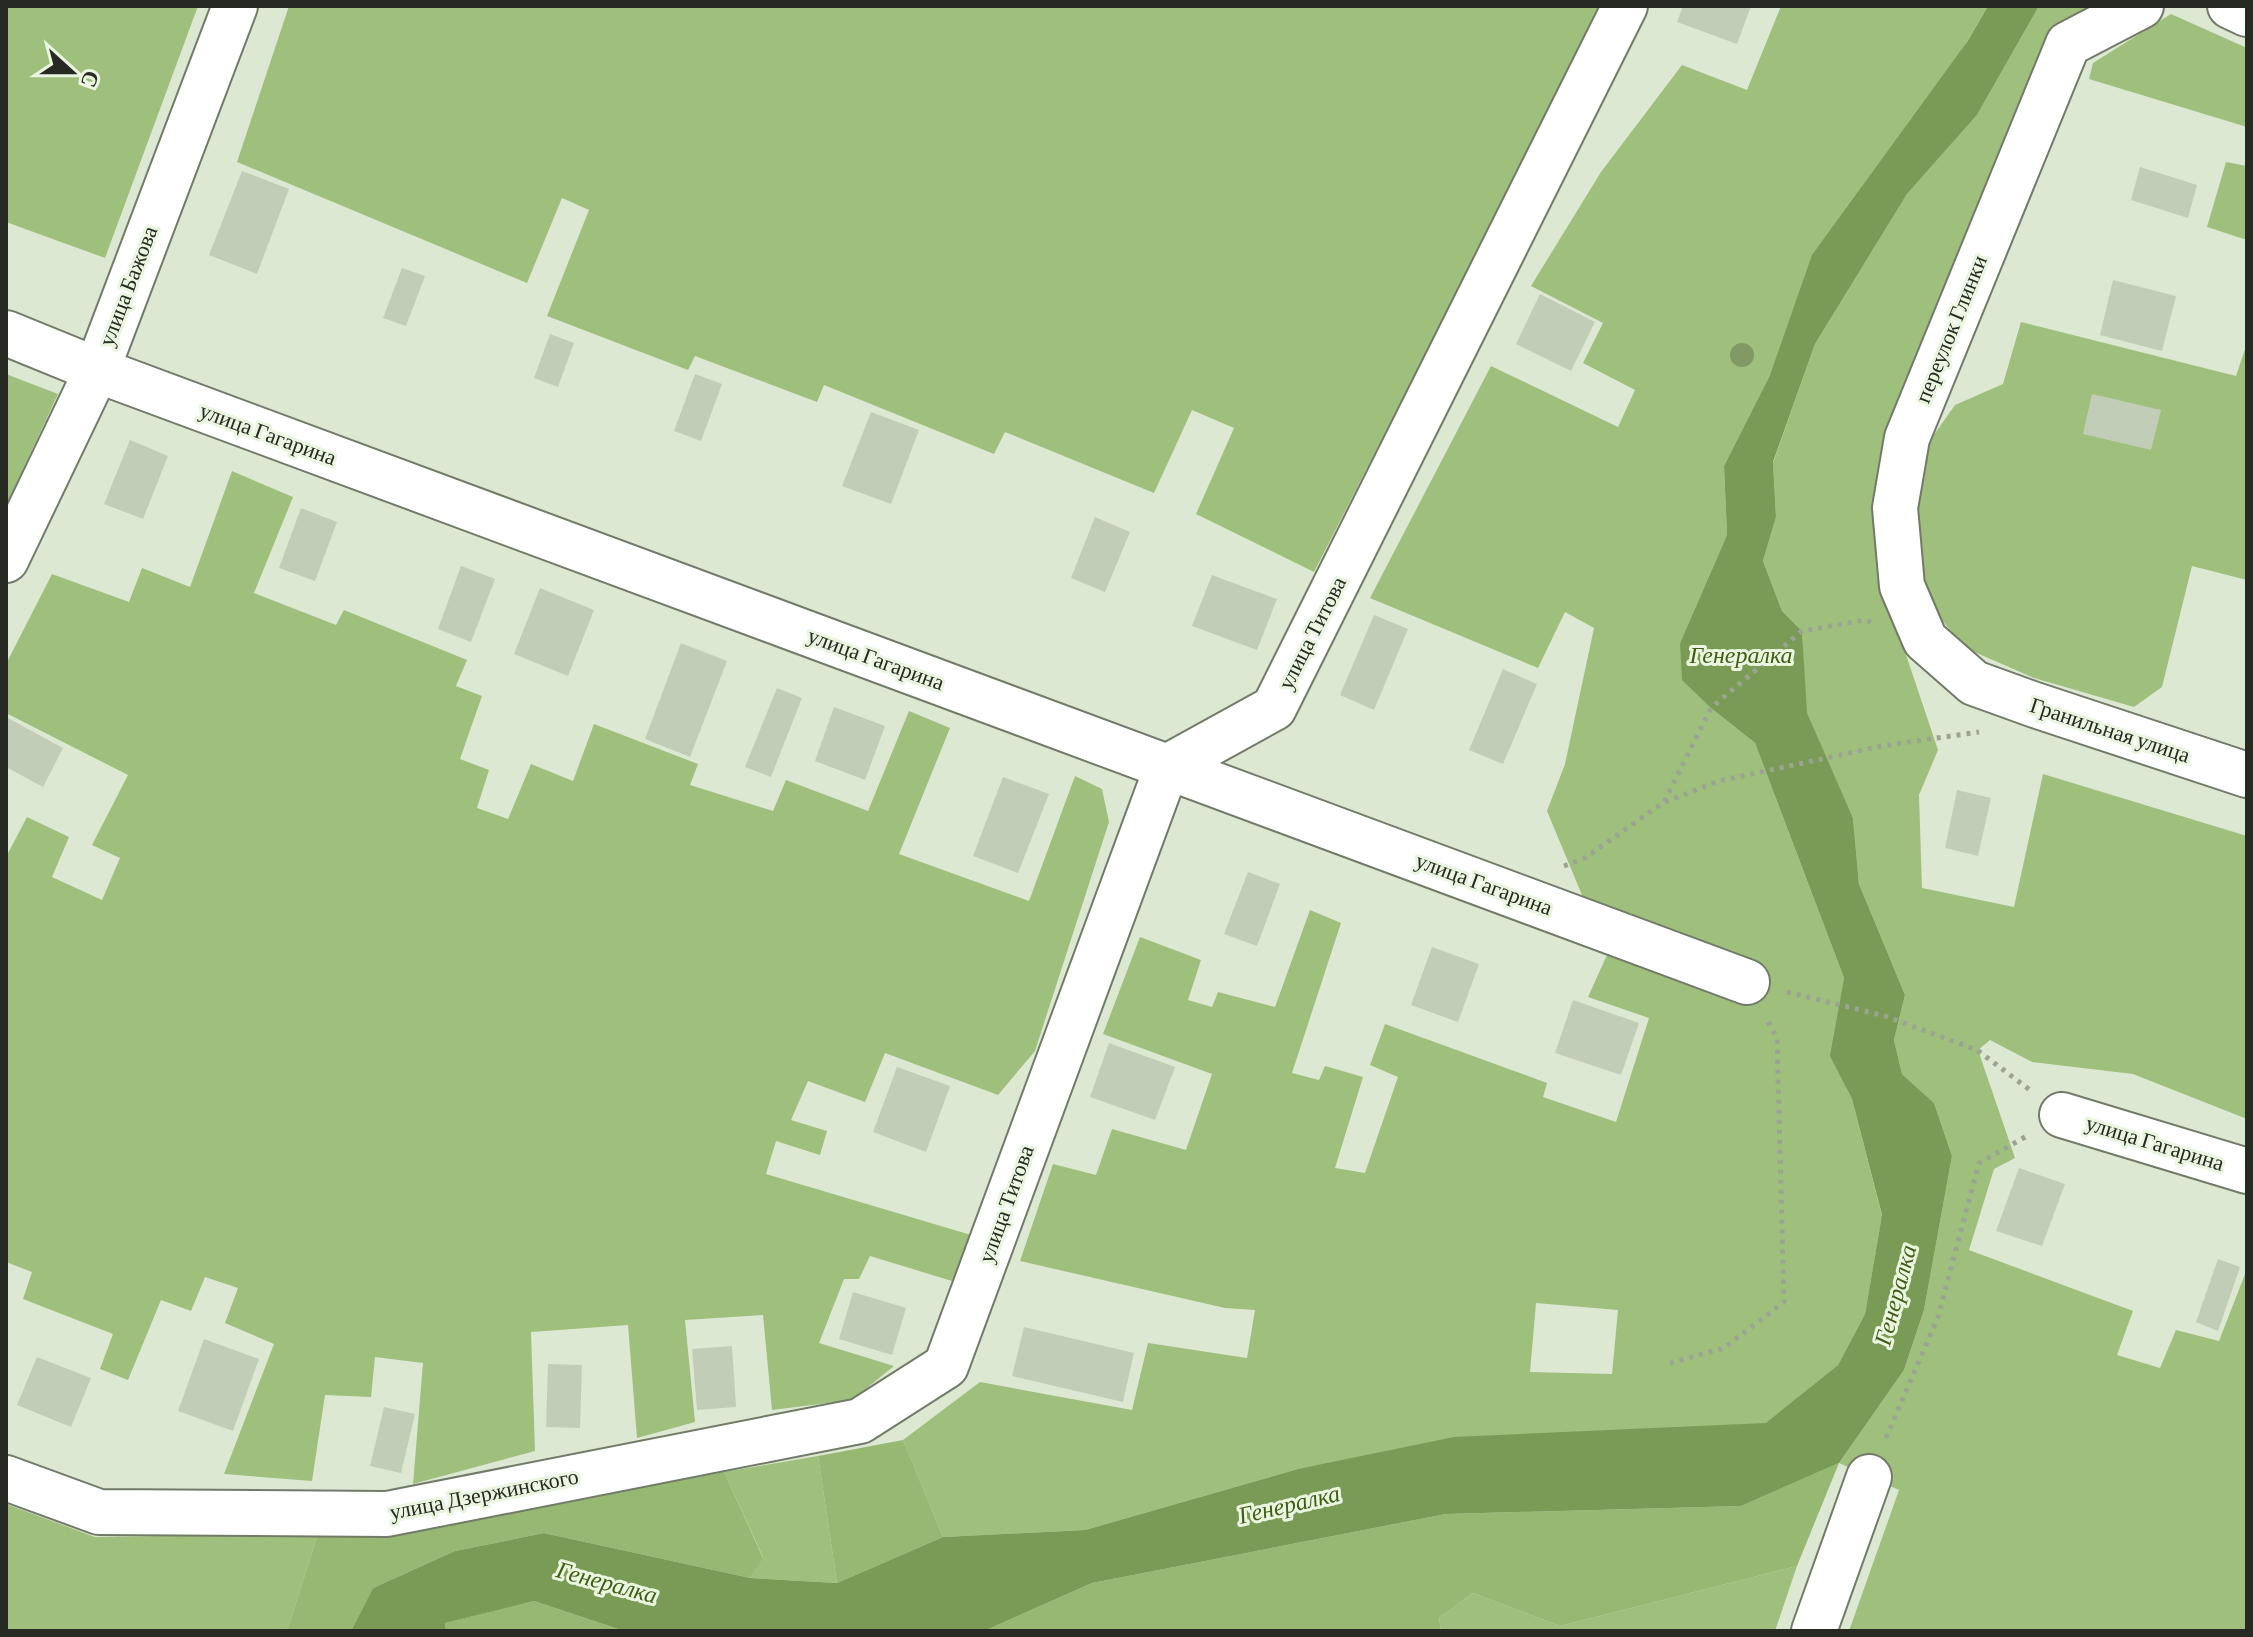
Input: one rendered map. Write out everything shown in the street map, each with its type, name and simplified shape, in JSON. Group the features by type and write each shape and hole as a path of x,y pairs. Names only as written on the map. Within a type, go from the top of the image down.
{"street":[{"name":"улица Бажова","path":"6,560 97,370 235,6"},
{"name":"улица Титова","path":"946,1366 1167,767 1274,708 1625,6"},
{"name":"переулок Глинки","path":"1974,683 1925,640 1902,586 1895,508 1907,438 2068,44 2141,6"},
{"path":"2230,6 2247,14"},
{"name":"улица Гагарина","path":"6,333 97,370 1747,982"},
{"name":"Гранильная улица","path":"1974,683 2247,775"},
{"name":"улица Гагарина","path":"2062,1115 2247,1171"},
{"name":"улица Дзержинского","path":"6,1478 99,1512 387,1514 860,1421 946,1366"},
{"path":"1814,1631 1869,1477"}],"path":[{"path":"1664,802 1711,708 1802,631 1865,620 1925,640"},
{"path":"1498,890 1585,858 1664,802 1719,781 1882,746 1980,732"},
{"path":"1670,1363 1724,1348 1784,1302 1777,1038 1747,982"},
{"path":"1792,993 1885,1016 1977,1050 2062,1115 1979,1163 1938,1317 1869,1477"}],"shaded area":[{"path":"6,6 198,6 105,258 6,222"},
{"path":"289,6 1603,6 1314,572 1196,514 1234,428 1192,410 1154,493 1005,432 994,454 824,385 817,402 695,356 688,370 547,316 589,210 562,198 527,283 237,162"},
{"path":"1781,6 1988,6 1770,375 1724,466 1727,535 1680,643 1711,708 1755,743 1844,978 1831,1056 1852,1099 1882,1216 1865,1314 1838,1365 1766,1424 1636,1431 1298,1469 1085,1530 943,1537 903,1440 980,1382 1132,1410 1148,1343 1247,1358 1255,1310 1225,1308 1020,1261 1053,1164 1096,1175 1112,1129 1186,1150 1212,1074 1103,1034 1140,937 1201,960 1188,1000 1212,1007 1218,992 1275,1007 1310,910 1341,923 1292,1073 1319,1080 1325,1066 1363,1077 1335,1168 1365,1173 1398,1077 1370,1065 1385,1024 1547,1083 1543,1097 1616,1122 1649,1018 1588,997 1607,955 1547,811 1565,764 1594,628 1565,612 1538,668 1370,598 1491,366 1618,427 1635,390 1583,363 1603,323 1531,286 1601,172 1682,65 1747,90","holes":["1536,1303 1618,1310 1612,1374 1530,1372"]},
{"path":"2039,6 2100,6 1887,433 1898,631 1938,750 1919,795 1922,888 2014,907 2043,774 2247,836 2247,1119 2133,1074 2032,1062 1990,1040 1978,1050 2015,1158 1994,1169 1969,1250 2133,1311 2117,1355 2160,1368 2176,1330 2219,1341 2247,1269 2247,1631 1849,1631 1899,1490 1839,1463 1904,1370 1924,1310 1952,1156 1934,1103 1902,1074 1894,1040 1905,995 1859,884 1853,818 1806,713 1802,631 1782,611 1763,561 1776,517 1773,463 1815,344 1907,194 1977,115"},
{"path":"2171,14 2247,48 2247,127 2089,79 2093,63"},
{"path":"2226,162 2247,166 2247,240 2207,227"},
{"path":"2021,322 2236,376 2247,343 2247,580 2192,566 2162,687 2134,707 2034,678 1963,647 1924,597 1912,529 1921,453 1955,405 2003,384"},
{"path":"6,374 58,394 6,506"},
{"path":"232,471 293,497 254,593 336,625 344,610 467,660 456,686 482,696 460,759 489,770 477,808 508,819 531,764 573,781 594,724 698,764 690,785 773,811 786,780 868,811 909,711 950,728 899,854 1029,901 1075,776 1102,789 1109,822 1035,1051 998,1095 885,1053 865,1102 808,1081 791,1120 827,1131 820,1155 776,1141 766,1174 971,1235 952,1281 870,1256 859,1279 844,1279 819,1343 894,1366 852,1400 772,1410 763,1315 685,1320 695,1422 637,1438 628,1325 531,1332 535,1451 413,1484 423,1363 375,1357 371,1397 325,1395 312,1481 224,1474 274,1344 225,1323 238,1288 205,1277 191,1311 161,1300 128,1380 100,1369 113,1334 23,1299 32,1272 6,1262 6,857 27,817 69,837 52,877 102,900 120,858 92,845 128,775 6,713 6,664 52,574 129,602 142,568 190,587"},
{"path":"903,1440 943,1537 837,1583 818,1456"},
{"path":"818,1456 837,1583 750,1578 763,1557 724,1472"},
{"path":"1839,1463 1797,1566 1560,1626 1473,1593 1439,1618 1441,1631 984,1631 1092,1583 1446,1514 1741,1506"},
{"path":"724,1472 763,1558 750,1578 544,1533 455,1551 373,1588 351,1631 287,1631 318,1534 389,1533"},
{"path":"6,1504 95,1537 318,1534 287,1631 6,1631"},
{"path":"1797,1566 1775,1631 1441,1631 1439,1618 1473,1593 1560,1626"},
{"path":"534,1601 624,1631 445,1631 444,1623"}],"water":[{"name":"Генералка","path":"1988,6 2039,6 1977,115 1907,194 1815,344 1773,462 1776,517 1763,561 1782,611 1802,631 1807,713 1853,818 1859,884 1905,995 1894,1040 1902,1074 1934,1103 1952,1156 1924,1310 1904,1370 1839,1463 1741,1506 1446,1514 1092,1583 984,1631 624,1631 534,1601 445,1623 445,1631 351,1631 373,1588 455,1551 544,1533 750,1578 837,1583 943,1537 1085,1530 1298,1469 1454,1437 1766,1423 1838,1365 1865,1314 1882,1215 1852,1099 1830,1056 1844,978 1755,743 1682,680 1680,643 1727,535 1724,466 1770,375 1812,255 1967,42"}],"building":[{"path":"1683,6 1751,6 1737,44 1677,22"},
{"path":"2140,167 2197,185 2188,218 2131,200"},
{"path":"242,171 289,189 257,274 209,255"},
{"path":"402,268 425,276 406,326 383,318"},
{"path":"2113,280 2176,296 2162,351 2100,335"},
{"path":"1540,294 1595,322 1571,371 1516,344"},
{"path":"550,334 574,343 558,387 534,378"},
{"path":"695,374 722,384 701,441 674,431"},
{"path":"2092,394 2161,410 2151,450 2083,434"},
{"path":"871,412 919,430 891,504 842,486"},
{"path":"130,440 168,456 143,519 104,504"},
{"path":"301,508 337,522 315,581 279,568"},
{"path":"1095,517 1130,532 1105,592 1071,578"},
{"path":"461,566 495,579 471,642 438,629"},
{"path":"1212,575 1277,599 1257,650 1192,626"},
{"path":"540,588 594,610 568,676 514,654"},
{"path":"1374,615 1408,629 1374,710 1340,695"},
{"path":"681,643 727,661 690,757 645,739"},
{"path":"1503,669 1537,684 1503,764 1469,750"},
{"path":"777,688 802,698 771,777 745,767"},
{"path":"834,707 885,726 865,780 815,761"},
{"path":"6,717 63,748 43,787 6,767"},
{"path":"1003,777 1049,794 1018,873 973,856"},
{"path":"1957,790 1991,798 1978,856 1945,848"},
{"path":"1248,872 1280,884 1257,946 1224,934"},
{"path":"1432,947 1479,964 1458,1022 1411,1005"},
{"path":"1573,1000 1639,1023 1621,1075 1555,1053"},
{"path":"1109,1043 1175,1067 1155,1120 1090,1097"},
{"path":"897,1067 950,1086 926,1152 873,1132"},
{"path":"2019,1168 2065,1184 2042,1246 1996,1231"},
{"path":"2218,1259 2240,1267 2218,1331 2196,1322"},
{"path":"853,1292 906,1308 892,1355 839,1339"},
{"path":"1024,1327 1134,1353 1123,1402 1012,1376"},
{"path":"204,1339 259,1359 233,1431 178,1411"},
{"path":"732,1346 736,1407 697,1410 692,1349"},
{"path":"37,1357 91,1378 71,1427 17,1405"},
{"path":"548,1364 582,1365 580,1428 546,1427"},
{"path":"384,1407 415,1414 401,1473 370,1466"}]}
